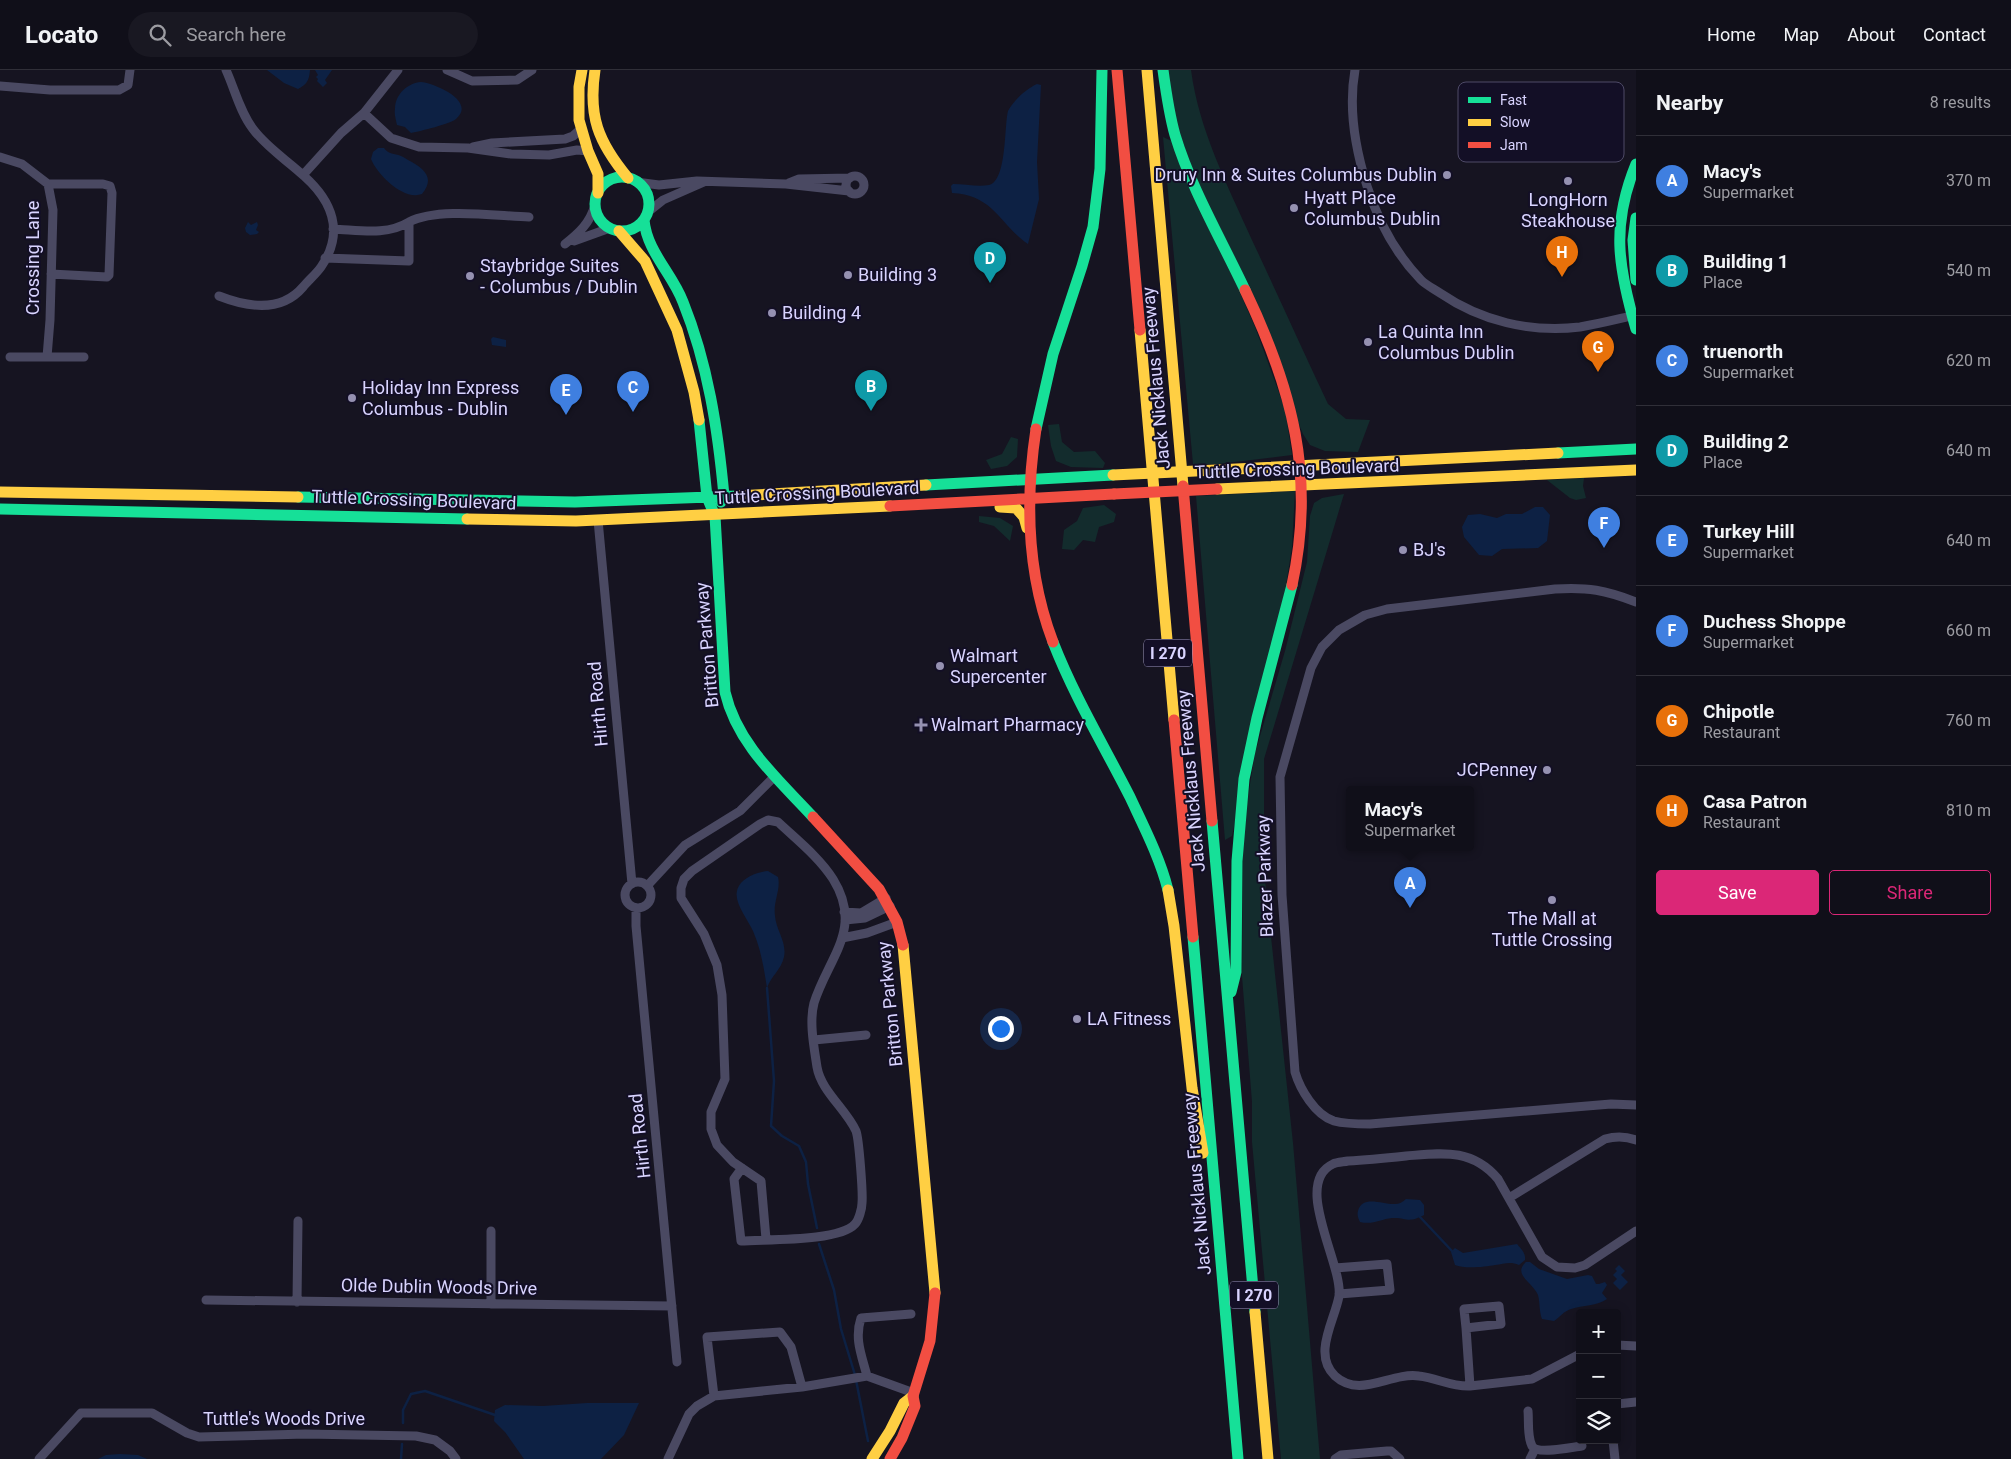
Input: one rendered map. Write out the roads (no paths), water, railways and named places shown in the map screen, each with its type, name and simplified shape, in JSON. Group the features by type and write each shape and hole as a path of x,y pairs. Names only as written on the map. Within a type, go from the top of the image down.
{"main road":[{"path":"582,70 578,110 588,151 598,174 598,193 595,205 600,219 614,230 645,261 677,330 694,392 700,426 707,497 715,516"},
{"path":"595,70 592,108 594,125 606,150 632,180 643,187 647,195 649,204 645,235 648,244 672,278 683,301 701,352 716,422 724,496 715,516"},
{"path":"1102,70 1101,171 1093,228 1044,384 1036,418 1029,499 1030,538 1036,584 1047,628 1063,666 1142,826 1163,875 1174,930 1193,1100 1219,1235"},
{"name":"Jack Nicklaus Freeway","path":"1117,70 1238,1459"},
{"name":"Jack Nicklaus Freeway","path":"1147,70 1268,1459"},
{"path":"1162,70 1178,143 1193,182 1262,328 1275,361 1298,440 1303,486 1299,541 1292,579 1249,752 1241,792 1237,831 1236,972 1228,1005"},
{"path":"1636,164 1622,205 1618,238 1620,265 1636,329"},
{"path":"598,193 610,180 619,178 632,180"},
{"path":"614,230 633,229 646,216"},
{"path":"1636,218 1633,240 1636,280"},
{"name":"Tuttle Crossing Boulevard","path":"0,492 532,502 707,497 1636,449"},
{"name":"Tuttle Crossing Boulevard","path":"0,509 448,517 532,521 598,520 715,516 1114,494 1636,470"},
{"path":"948,504 960,508 1016,508 1024,517 1030,538"},
{"name":"Britton Parkway","path":"715,516 724,677 727,702 733,721 744,740 775,776 872,880 888,902 897,922 904,952 935,1291 930,1341 913,1394 904,1403 890,1432 872,1459"},
{"name":"Britton Parkway","path":"890,1459 912,1416 915,1406 913,1394"}],"street":[{"path":"0,86 50,90 119,90 128,85 130,70"},
{"path":"218,296 240,304 261,305 279,304 296,296 321,266 333,229 330,208 325,200 303,175 282,159 253,129 242,111 226,70"},
{"path":"303,175 341,133 364,113 398,70"},
{"path":"447,70 472,81 518,80 532,70"},
{"path":"1356,70 1352,110 1361,167 1382,224 1394,246 1422,282 1472,313 1493,320 1523,326 1580,327 1634,315"},
{"path":"364,113 391,138 406,144 440,149 468,148 492,143 565,139 573,136 581,128"},
{"path":"468,148 511,154 549,155 577,150 588,151"},
{"name":"Crossing Lane","path":"0,157 22,164 48,184 53,210 47,357"},
{"path":"632,180 660,185 682,181 786,184 859,192 864,185 859,177 798,180 786,184"},
{"path":"849,191 846,184 850,178"},
{"path":"646,216 663,200 706,181"},
{"path":"48,184 103,184 110,186 112,193 109,275 107,277 51,274"},
{"path":"595,205 592,215 582,230 565,244 587,235 614,230"},
{"path":"333,229 387,231 399,228 426,215 529,217"},
{"path":"325,258 409,261 410,222"},
{"path":"10,357 84,357"},
{"name":"Hirth Road","path":"598,520 632,884"},
{"name":"Blazer Parkway","path":"1636,602 1598,589 1555,589 1386,609 1365,615 1339,630 1322,647 1311,668 1280,777 1282,895 1295,1072 1299,1086 1309,1101 1320,1112 1332,1120 1352,1124 1370,1124 1611,1104 1636,1105"},
{"path":"647,886 685,845 740,811 775,776"},
{"path":"742,1168 734,1179 740,1241 819,1237 839,1233 855,1224 862,1208 856,1132 819,1076 812,1021 815,1002 845,928 844,906 833,880 819,862 778,822 768,820 684,878 681,888 682,898 704,934 717,965 721,983 726,1079 711,1112 711,1130 718,1145 733,1162 761,1180 766,1239"},
{"path":"639,882 647,886 650,891 649,902 645,906 636,908 628,902 626,898 627,889 632,884 639,882"},
{"path":"844,916 862,916 888,902"},
{"name":"Hirth Road","path":"636,908 636,926 677,1362"},
{"path":"862,916 867,933"},
{"path":"842,938 867,933 897,922"},
{"path":"814,1040 866,1035"},
{"path":"1510,1198 1605,1139 1616,1136 1636,1140"},
{"path":"1576,1356 1532,1379 1460,1387 1430,1378 1406,1375 1364,1386 1349,1384 1335,1376 1330,1369 1325,1354 1325,1346 1339,1294 1335,1268 1316,1195 1320,1178 1334,1164 1433,1154 1449,1153 1461,1155 1474,1160 1491,1171 1510,1198 1542,1257 1557,1267 1575,1268 1585,1265 1636,1231"},
{"path":"297,1302 298,1221"},
{"path":"490,1304 491,1231"},
{"path":"1335,1268 1387,1264 1390,1290 1339,1294"},
{"name":"Olde Dublin Woods Drive","path":"206,1300 672,1306"},
{"path":"867,1376 860,1354 858,1338 860,1318 911,1314"},
{"path":"1466,1328 1470,1386"},
{"path":"714,1396 707,1337 780,1332 791,1347 802,1387"},
{"path":"1621,1345 1636,1346"},
{"path":"668,1459 689,1414 696,1406 714,1396 802,1387 867,1376 913,1394"},
{"path":"1621,1404 1636,1402"},
{"path":"1528,1411 1531,1445 1536,1449 1542,1451 1582,1446"},
{"name":"Tuttle's Woods Drive","path":"39,1459 82,1413 152,1413 187,1433 199,1437 305,1434 416,1436 435,1440 450,1451 456,1459"},
{"path":"1613,1444 1615,1459"},
{"path":"1530,1459 1536,1449"},
{"path":"1335,1459 1341,1455 1387,1451 1400,1459"}],"water":[{"path":"267,70 310,70 307,82 298,89 284,83"},
{"path":"315,70 332,70 325,80 327,83 323,87 317,81 316,77 318,75"},
{"path":"421,82 443,89 451,94 458,100 461,112 456,119 448,123 411,133 405,127 397,125 396,104 403,90"},
{"path":"1037,84 1041,85 1037,162 1039,199 1028,244 987,205 978,199 952,193 951,186 953,184 985,186 995,181 1002,164 1008,111 1021,95"},
{"path":"378,148 384,148 390,153 402,156 423,170 428,178 428,183 422,194 407,194 385,179 371,159 373,152"},
{"path":"248,222 251,225 257,222 256,230 259,232 257,234 250,235 246,232 245,228"},
{"path":"493,337 506,340 506,347 492,345 491,339"},
{"path":"1535,507 1543,507 1550,515 1547,541 1538,548 1502,549 1492,556 1479,555 1464,537 1462,527 1468,515 1480,514 1497,518 1506,514 1522,514"},
{"path":"768,871 778,877 779,886 775,916 785,952 781,966 767,988 758,945 753,931 739,906 737,891 745,879 754,874"},
{"path":"1406,1199 1420,1200 1424,1205 1424,1215 1410,1220 1392,1218 1369,1223 1359,1221 1358,1211 1364,1203 1396,1204"},
{"path":"1517,1244 1525,1255 1525,1260 1519,1265 1510,1263 1480,1267 1459,1266 1455,1265 1451,1252 1455,1248 1463,1253"},
{"path":"1526,1262 1530,1262 1539,1269 1567,1279 1592,1276 1596,1284 1605,1282 1607,1285 1602,1293 1607,1299 1599,1303 1569,1310 1554,1321 1542,1319 1538,1295 1522,1275 1522,1267"},
{"path":"1619,1265 1625,1271 1621,1275 1628,1282 1620,1290 1613,1283 1617,1279 1613,1275 1617,1271 1615,1269"},
{"path":"587,1403 639,1403 624,1435 601,1459 524,1459 505,1432 494,1421 495,1410 505,1405 543,1406"},
{"path":"106,1455 138,1455 147,1459 98,1459"}],"waterway":[{"path":"767,988 774,1081 771,1126 782,1136 799,1146 806,1162 808,1184 817,1228"},
{"path":"1420,1217 1452,1251"},
{"path":"819,1244 834,1290 841,1329 855,1375"},
{"path":"856,1380 868,1441"},
{"path":"403,1423 403,1410 411,1394 425,1391 495,1415"},
{"path":"401,1459 402,1444"}],"place":[{"name":"Drury Inn & Suites Columbus Dublin","path":"1447,175"},
{"name":"LongHorn Steakhouse","path":"1568,181"},
{"name":"Hyatt Place Columbus Dublin","path":"1294,208"},
{"name":"Building 3","path":"848,275"},
{"name":"Staybridge Suites - Columbus / Dublin","path":"470,276"},
{"name":"Casa Patron","path":"1562,277"},
{"name":"Building 2","path":"990,283"},
{"name":"Building 4","path":"772,313"},
{"name":"La Quinta Inn Columbus Dublin","path":"1368,342"},
{"name":"Chipotle","path":"1598,372"},
{"name":"Holiday Inn Express Columbus - Dublin","path":"352,398"},
{"name":"Building 1","path":"871,411"},
{"name":"truenorth","path":"633,412"},
{"name":"Turkey Hill","path":"566,415"},
{"name":"Duchess Shoppe","path":"1604,548"},
{"name":"BJ's","path":"1403,550"},
{"name":"Walmart Supercenter","path":"940,666"},
{"name":"Walmart Pharmacy","path":"921,725"},
{"name":"JCPenney","path":"1547,770"},
{"name":"The Mall at Tuttle Crossing","path":"1552,900"},
{"name":"Macy's","path":"1410,908"},
{"name":"LA Fitness","path":"1077,1019"}]}
